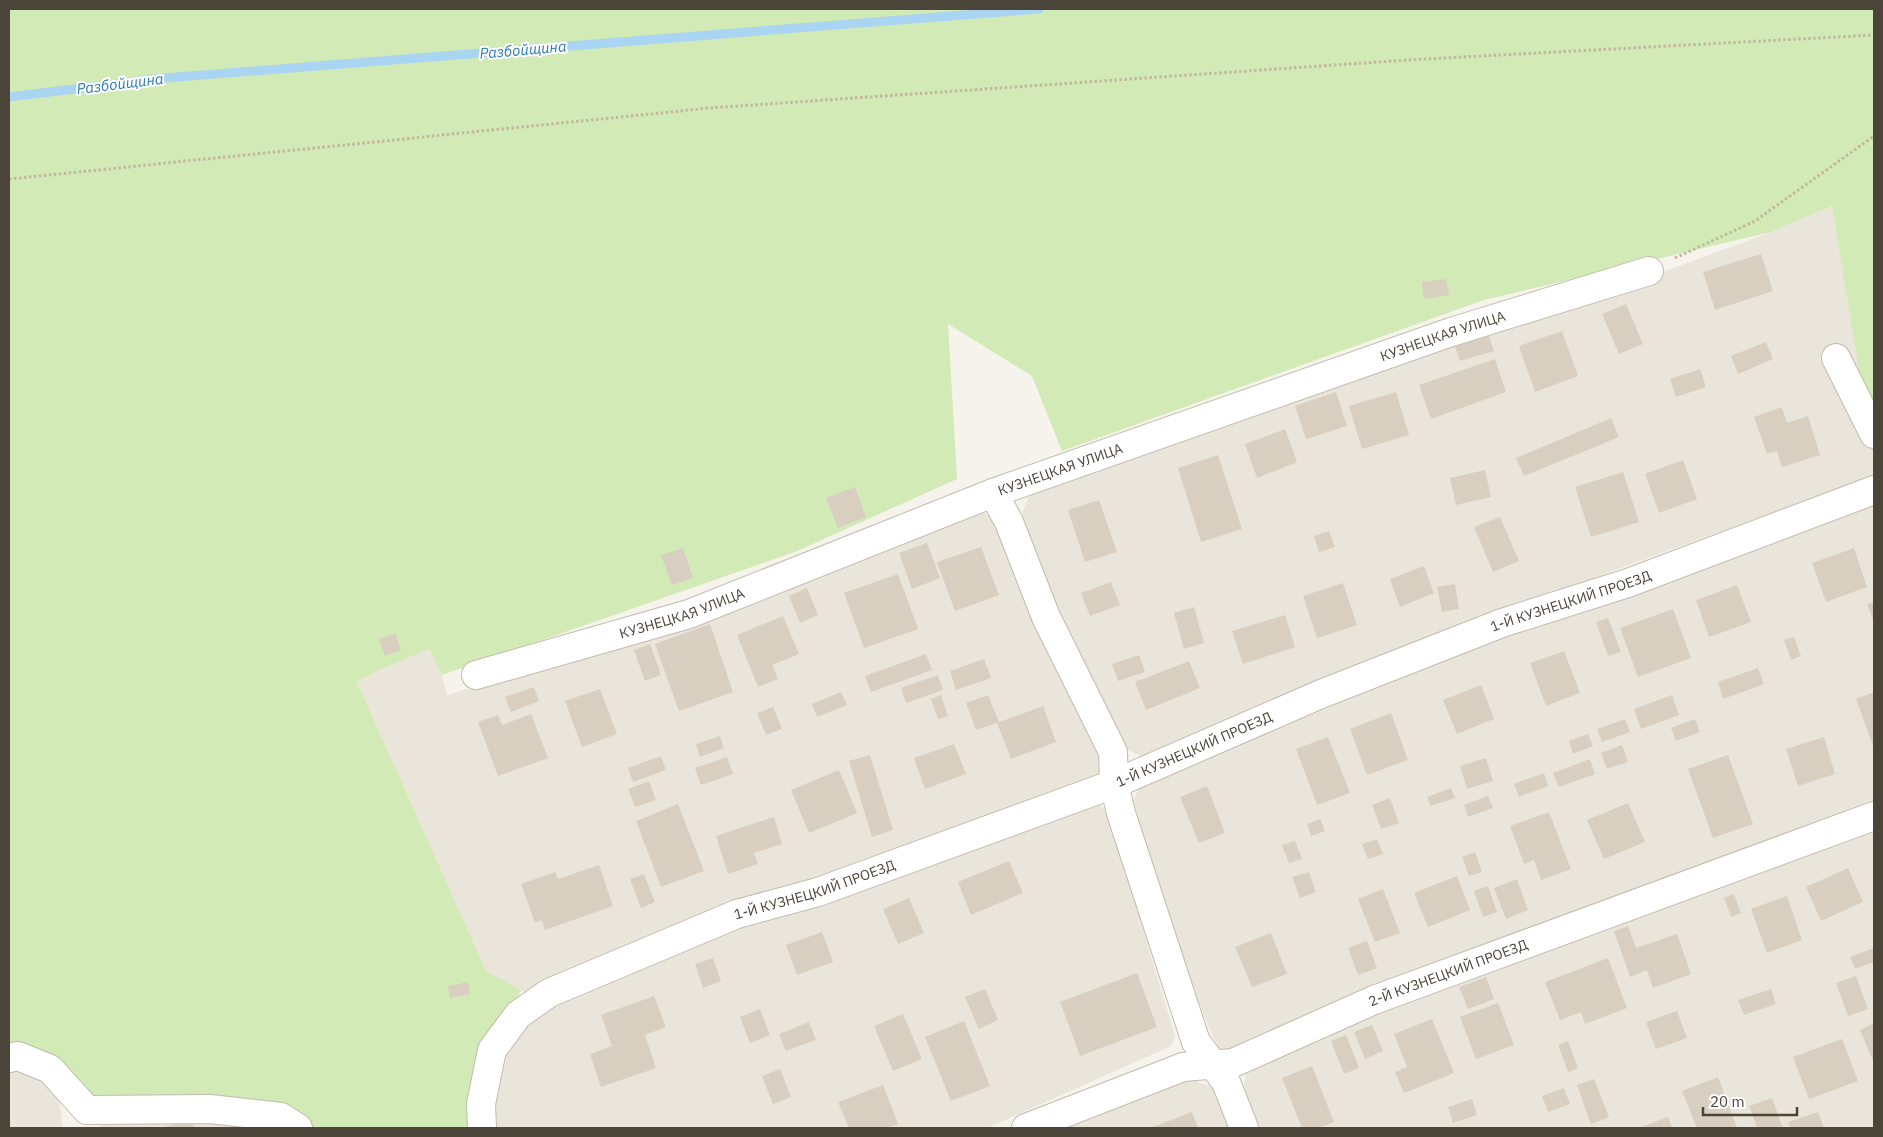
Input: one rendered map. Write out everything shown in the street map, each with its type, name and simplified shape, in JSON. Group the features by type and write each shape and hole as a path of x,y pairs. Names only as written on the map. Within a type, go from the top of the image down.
{"street":[{"name":"КУЗНЕЦКАЯ УЛИЦА","path":"476,675 689,614 993,493 1451,332 1649,271"},
{"path":"1836,358 1874,434"},
{"name":"1-Й КУЗНЕЦКИЙ ПРОЕЗД","path":"482,1128 481,1104 492,1050 518,1015 549,993 736,914 818,892 1114,784 1321,694 1502,623 1628,583 1874,490"},
{"path":"993,493 1009,522 1046,617 1113,752 1114,784 1121,813 1196,1042 1226,1082 1244,1128"},
{"name":"2-Й КУЗНЕЦКИЙ ПРОЕЗД","path":"1026,1128 1183,1067 1213,1063 1233,1063 1374,1000 1874,816"},
{"path":"9,1058 18,1056 50,1069 81,1119 210,1109 281,1117 298,1128"}],"path":[{"path":"9,178 709,108 1407,60 1874,35"},
{"path":"1649,271 1755,221 1874,136"}],"shaded area":[{"path":"1832,206 1874,430 1874,476 1623,567 1500,616 1405,645 1318,681 1148,759 1128,750 1055,614 1022,515 1030,491 1655,275 1771,232"},
{"path":"1874,500 1874,804 1231,1050 1221,1051 1175,948 1133,800 1141,785 1327,708 1502,630"},
{"path":"968,511 983,512 997,522 1105,758 1105,773 543,988 524,992 486,972 357,682 375,672 429,649 442,675 447,695 691,620"},
{"path":"1094,802 1102,807 1111,823 1175,1036 1171,1046 988,1128 490,1128 508,1051 525,1021 551,1000 739,925"},
{"path":"1874,826 1874,1128 1259,1128 1244,1089 1246,1074 1257,1063 1375,1012"},
{"path":"9,1064 40,1073 59,1100 63,1128 9,1128"},
{"path":"1190,1079 1210,1086 1222,1097 1234,1128 1044,1128"},
{"path":"177,1115 260,1128 99,1128 103,1124"}],"green space":[{"path":"9,9 1874,9 1874,453 1832,206 1771,232 1484,300 1062,451 1032,376 948,324 957,479 795,552 442,675 429,649 375,672 357,682 486,971 521,990 472,1128 283,1128 90,1098 56,1060 38,1049 9,1047"}],"building":[{"path":"1761,254 1773,291 1715,310 1703,272"},
{"path":"1446,279 1449,295 1424,299 1422,282"},
{"path":"1626,304 1643,344 1619,354 1602,314"},
{"path":"1487,330 1494,351 1460,361 1453,341"},
{"path":"1562,331 1578,376 1535,392 1519,346"},
{"path":"1766,342 1773,359 1738,374 1731,356"},
{"path":"1495,359 1506,392 1431,419 1419,385"},
{"path":"1700,369 1706,387 1676,397 1670,379"},
{"path":"1336,392 1347,426 1306,439 1295,406"},
{"path":"1396,392 1409,435 1362,449 1349,406"},
{"path":"1782,407 1787,423 1808,416 1820,455 1782,467 1777,451 1767,454 1754,417"},
{"path":"1611,418 1619,437 1524,476 1516,458"},
{"path":"1285,429 1297,462 1257,478 1245,444"},
{"path":"1218,455 1242,529 1201,542 1178,468"},
{"path":"1683,460 1697,499 1659,513 1645,474"},
{"path":"1485,470 1491,497 1456,505 1450,478"},
{"path":"1623,472 1639,522 1591,537 1575,487"},
{"path":"855,487 866,517 838,528 826,498"},
{"path":"1099,500 1117,552 1085,562 1068,510"},
{"path":"1500,517 1519,561 1493,572 1474,527"},
{"path":"1329,531 1335,547 1319,552 1314,536"},
{"path":"927,543 940,578 912,589 899,553"},
{"path":"981,547 999,595 955,611 937,562"},
{"path":"683,548 693,578 672,585 661,555"},
{"path":"1854,548 1867,587 1826,602 1812,563"},
{"path":"1424,566 1434,593 1400,607 1390,579"},
{"path":"898,574 918,629 864,648 844,593"},
{"path":"1111,582 1120,605 1090,616 1081,593"},
{"path":"1343,583 1357,625 1317,638 1303,596"},
{"path":"1455,584 1459,609 1442,612 1437,587"},
{"path":"1737,585 1751,622 1709,637 1696,600"},
{"path":"807,588 818,615 800,623 789,596"},
{"path":"1874,602 1874,622 1867,604"},
{"path":"1194,607 1204,643 1184,649 1174,613"},
{"path":"1673,609 1691,658 1638,677 1620,628"},
{"path":"1285,615 1295,647 1243,664 1232,631"},
{"path":"783,616 799,654 772,665 778,679 758,687 737,635"},
{"path":"1608,618 1621,652 1608,656 1596,622"},
{"path":"710,624 733,692 679,711 655,644"},
{"path":"395,633 401,650 385,656 379,639"},
{"path":"1794,637 1801,656 1791,660 1784,640"},
{"path":"650,644 661,675 645,681 634,650"},
{"path":"1564,651 1580,693 1546,706 1530,663"},
{"path":"926,654 932,670 871,692 865,676"},
{"path":"1139,655 1145,672 1118,681 1112,664"},
{"path":"984,659 991,678 956,690 950,671"},
{"path":"1189,661 1200,688 1146,710 1135,682"},
{"path":"1758,668 1764,684 1723,699 1718,682"},
{"path":"938,675 943,690 906,703 901,688"},
{"path":"1481,685 1494,719 1457,734 1443,700"},
{"path":"534,687 539,701 511,712 505,697"},
{"path":"600,689 617,734 582,747 565,701"},
{"path":"841,692 847,705 817,717 812,704"},
{"path":"1874,692 1874,748 1856,699"},
{"path":"941,695 948,716 938,719 931,699"},
{"path":"988,695 999,722 976,730 966,703"},
{"path":"1672,695 1679,715 1641,729 1634,709"},
{"path":"1043,706 1056,742 1011,759 997,723"},
{"path":"773,707 782,729 766,735 757,713"},
{"path":"1391,713 1408,760 1367,775 1350,729"},
{"path":"531,714 548,758 498,776 478,722 498,715 502,725"},
{"path":"1625,719 1630,732 1602,742 1597,729"},
{"path":"1695,719 1700,732 1676,741 1671,728"},
{"path":"1588,734 1593,746 1573,754 1569,741"},
{"path":"720,736 724,748 700,757 696,744"},
{"path":"1328,737 1350,793 1317,805 1296,749"},
{"path":"1824,737 1835,774 1798,786 1786,749"},
{"path":"954,744 966,774 925,789 914,758"},
{"path":"1622,745 1628,762 1607,769 1601,753"},
{"path":"870,755 893,830 872,837 849,761"},
{"path":"1728,755 1753,824 1713,838 1688,769"},
{"path":"661,756 666,770 633,782 628,768"},
{"path":"727,757 733,774 701,785 695,768"},
{"path":"1486,758 1493,781 1467,789 1460,766"},
{"path":"1590,759 1595,774 1559,787 1553,773"},
{"path":"839,770 857,813 809,833 791,790"},
{"path":"1544,773 1548,786 1519,797 1514,784"},
{"path":"649,781 656,800 635,807 628,789"},
{"path":"1207,786 1225,833 1199,843 1180,797"},
{"path":"1451,788 1455,798 1431,806 1427,797"},
{"path":"1488,796 1493,808 1468,817 1464,805"},
{"path":"1390,798 1399,823 1381,829 1372,805"},
{"path":"1628,803 1645,842 1604,859 1587,820"},
{"path":"678,804 704,871 661,887 636,821"},
{"path":"1549,812 1571,869 1541,880 1534,860 1524,864 1510,826"},
{"path":"774,817 782,844 754,853 758,864 728,874 716,836"},
{"path":"1320,819 1325,831 1311,836 1307,824"},
{"path":"1377,839 1383,854 1368,859 1362,844"},
{"path":"1295,841 1302,859 1289,863 1282,845"},
{"path":"1475,852 1482,872 1469,876 1462,857"},
{"path":"1009,861 1023,893 971,915 958,882"},
{"path":"599,865 613,906 545,930 542,920 535,923 521,884 555,872 558,879"},
{"path":"1848,868 1863,902 1821,921 1806,887"},
{"path":"1309,872 1316,892 1300,898 1292,877"},
{"path":"644,874 655,902 641,908 630,879"},
{"path":"1457,876 1470,910 1428,927 1414,893"},
{"path":"1517,879 1528,910 1506,919 1494,888"},
{"path":"1488,886 1497,912 1483,917 1474,891"},
{"path":"1383,889 1400,933 1375,942 1358,899"},
{"path":"1734,894 1741,913 1731,917 1724,898"},
{"path":"1787,896 1802,940 1767,953 1751,909"},
{"path":"909,898 924,933 898,944 883,909"},
{"path":"1628,926 1636,948 1677,934 1691,974 1653,988 1647,970 1630,977 1614,931"},
{"path":"822,932 833,962 797,975 786,945"},
{"path":"1271,933 1287,974 1252,987 1235,947"},
{"path":"1367,941 1377,968 1358,975 1348,948"},
{"path":"1874,948 1874,962 1855,969 1850,957"},
{"path":"713,958 721,981 703,988 695,964"},
{"path":"1608,958 1627,1008 1585,1024 1581,1012 1560,1020 1545,982"},
{"path":"1137,973 1157,1027 1080,1056 1060,1002"},
{"path":"1856,976 1868,1009 1848,1016 1836,983"},
{"path":"1486,977 1494,999 1468,1009 1459,987"},
{"path":"468,982 470,994 450,998 448,986"},
{"path":"985,989 998,1020 979,1029 965,997"},
{"path":"1771,989 1776,1004 1744,1015 1738,1000"},
{"path":"654,996 666,1027 645,1035 656,1068 601,1087 590,1054 612,1046 601,1015"},
{"path":"1498,1003 1514,1045 1476,1059 1460,1017"},
{"path":"760,1009 770,1035 750,1043 740,1017"},
{"path":"1677,1011 1687,1038 1656,1049 1646,1022"},
{"path":"903,1014 922,1059 893,1071 874,1026"},
{"path":"1432,1019 1454,1073 1404,1093 1395,1072 1407,1067 1394,1034"},
{"path":"964,1021 990,1086 951,1101 925,1037"},
{"path":"809,1022 816,1040 786,1051 779,1034"},
{"path":"1874,1023 1874,1063 1860,1030"},
{"path":"1372,1025 1383,1051 1365,1059 1354,1032"},
{"path":"1346,1035 1359,1068 1344,1074 1331,1041"},
{"path":"1842,1039 1858,1081 1809,1099 1793,1057"},
{"path":"1568,1041 1578,1068 1568,1072 1558,1045"},
{"path":"1312,1066 1334,1122 1318,1128 1302,1128 1282,1078"},
{"path":"780,1069 791,1097 773,1104 762,1076"},
{"path":"1718,1077 1737,1128 1697,1128 1682,1091"},
{"path":"1594,1079 1609,1117 1591,1124 1577,1085"},
{"path":"883,1085 898,1124 887,1128 849,1128 838,1102"},
{"path":"1564,1088 1570,1104 1548,1112 1542,1096"},
{"path":"1772,1098 1783,1128 1757,1128 1749,1106"},
{"path":"1472,1099 1477,1115 1453,1123 1448,1107"},
{"path":"1192,1112 1198,1128 1150,1128"},
{"path":"1818,1112 1824,1128 1791,1128 1788,1122"},
{"path":"1668,1117 1672,1128 1639,1128"},
{"path":"193,1121 194,1128 163,1128 163,1127"}],"waterway":[{"name":"Разбойщина","path":"9,97 164,78 1039,9"}]}
